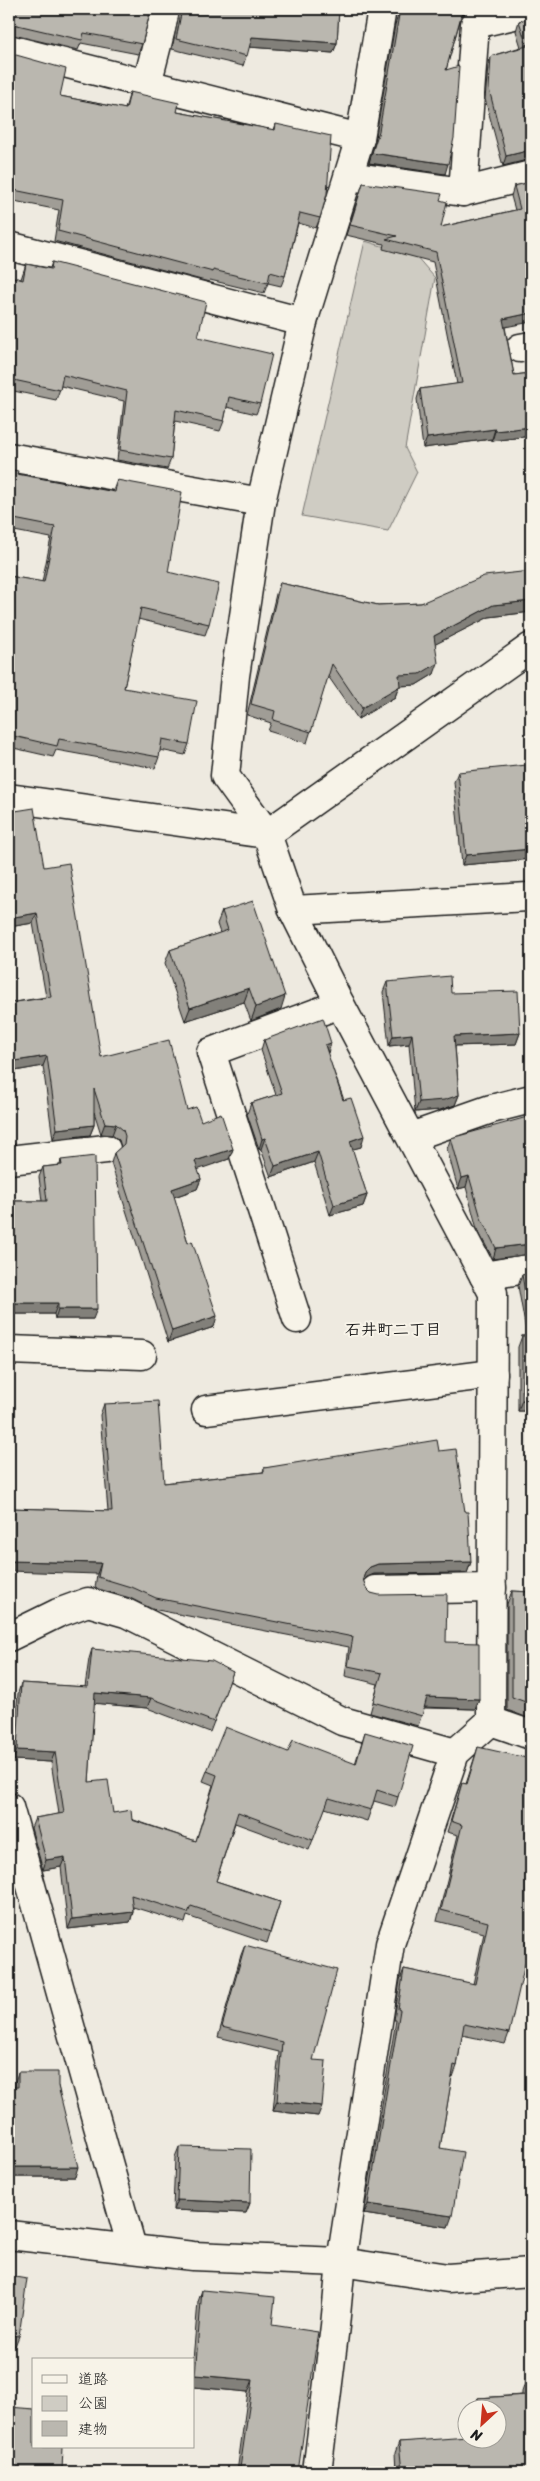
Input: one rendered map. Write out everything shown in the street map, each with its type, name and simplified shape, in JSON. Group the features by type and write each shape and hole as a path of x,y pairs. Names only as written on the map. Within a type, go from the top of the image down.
{"street":[{"path":"147,84 166,9"},
{"path":"317,2472 341,2262 390,1944 455,1754 491,1721 493,1293 340,1004 293,910 267,834 225,776 235,676 261,502 303,322 360,138 382,9"},
{"path":"463,192 475,24 531,11"},
{"path":"9,50 360,138"},
{"path":"349,176 463,192 531,175"},
{"path":"9,246 303,322"},
{"path":"9,457 261,502"},
{"path":"9,798 267,834 531,648"},
{"path":"293,910 528,897"},
{"path":"297,1319 211,1052 340,1004"},
{"path":"411,1137 492,1109 531,1099"},
{"path":"9,1160 106,1149"},
{"path":"484,1276 531,1268"},
{"path":"9,1350 142,1355"},
{"path":"206,1410 493,1374"},
{"path":"375,1590 492,1588"},
{"path":"9,1638 58,1613 88,1602 126,1613 342,1721 455,1754"},
{"path":"491,1721 531,1736"},
{"path":"9,1807 132,2248"},
{"path":"9,2235 193,2256 341,2262 448,2278 531,2272"}],"green space":[{"path":"365,241 416,256 435,278 405,448 417,472 388,531 302,516"}],"building":[{"path":"16,9 151,9 142,44 84,33 82,40 13,24"},
{"path":"182,9 339,9 337,43 252,37 247,56 176,39"},
{"path":"400,9 463,9 446,70 459,66 454,138 448,164 372,153 379,131"},
{"path":"531,18 531,150 506,156 489,89 491,56 527,46 519,21"},
{"path":"9,53 66,69 60,96 126,109 130,92 179,103 177,112 275,130 276,124 331,136 327,194 320,218 300,213 285,276 270,272 268,283 213,270 213,272 58,231 63,200 9,189"},
{"path":"531,182 531,313 503,319 514,375 531,373 531,427 495,431 495,429 427,438 420,389 462,383 436,252 386,239 397,236 350,225 363,183 442,194 440,200 447,202 441,227 520,209 514,186"},
{"path":"52,262 206,302 198,337 272,354 260,404 229,397 224,421 176,410 171,459 120,450 127,391 63,375 60,390 9,379 9,276 23,280 26,264 51,269"},
{"path":"9,469 18,471 17,474 115,492 117,480 182,492 168,572 219,584 209,624 141,608 124,688 197,701 189,744 162,739 159,757 59,739 57,746 9,735 9,576 44,582 55,527 9,518"},
{"path":"531,571 531,601 493,605 434,636 438,663 420,674 399,675 400,686 362,708 332,664 311,732 273,720 275,711 251,704 280,583 378,605 421,603 484,576"},
{"path":"527,765 531,811 531,849 466,855 458,772"},
{"path":"34,808 44,867 69,863 101,1057 169,1040 187,1110 196,1107 201,1121 221,1113 233,1149 195,1161 201,1179 172,1189 188,1243 192,1241 217,1316 172,1331 114,1153 124,1144 125,1136 123,1130 116,1124 105,1123 94,1089 94,1125 57,1129 47,1056 9,1062 9,1003 51,997 37,913 9,918 9,812"},
{"path":"253,901 285,996 256,1007 249,988 190,1008 170,950 228,930 222,911"},
{"path":"450,976 451,993 518,991 520,1033 454,1036 459,1095 444,1100 419,1102 412,1034 393,1036 387,982"},
{"path":"323,1018 331,1043 325,1045 343,1100 351,1098 364,1136 350,1141 367,1195 334,1205 318,1152 275,1166 265,1138 262,1139 251,1103 282,1093 264,1040"},
{"path":"531,1116 531,1244 496,1248 481,1218 469,1176 462,1178 451,1138"},
{"path":"95,1156 97,1309 58,1309 58,1303 9,1303 9,1201 47,1201 43,1167 62,1165 61,1160"},
{"path":"531,1273 531,1326 522,1275"},
{"path":"522,1336 531,1336 531,1400 522,1400"},
{"path":"158,1401 164,1483 264,1472 264,1468 437,1440 439,1451 456,1449 465,1512 468,1512 471,1562 378,1564 370,1567 365,1572 363,1579 366,1588 371,1593 379,1595 447,1594 446,1642 479,1643 479,1699 427,1697 422,1716 373,1702 382,1673 348,1666 353,1637 156,1598 134,1588 98,1577 101,1563 9,1561 9,1508 112,1511 104,1404"},
{"path":"512,1591 531,1592 531,1704 512,1697"},
{"path":"92,1649 212,1661 233,1672 214,1722 151,1698 95,1693 89,1782 108,1780 113,1813 131,1810 132,1820 196,1841 217,1775 207,1771 225,1727 288,1752 293,1740 356,1764 365,1732 413,1746 398,1797 377,1790 371,1810 329,1798 313,1840 238,1812 216,1881 280,1902 270,1932 191,1906 188,1913 131,1895 133,1912 72,1919 65,1857 46,1860 35,1818 64,1813 55,1752 17,1750 21,1683 88,1687"},
{"path":"478,1747 531,1759 531,1938 509,2033 464,2024 457,2066 454,2065 440,2148 463,2152 452,2216 368,2204 400,2010 398,2009 404,1969 475,1984 488,1922 441,1910 462,1825 451,1821 462,1783 467,1784"},
{"path":"245,1945 337,1970 313,2060 326,2061 322,2106 277,2101 282,2042 222,2027"},
{"path":"18,2072 58,2072 58,2086 78,2167 9,2167 9,2087 18,2087"},
{"path":"179,2147 251,2149 250,2203 177,2200"},
{"path":"9,2276 27,2279 19,2336 9,2335"},
{"path":"202,2290 275,2297 272,2325 318,2332 298,2472 269,2472 240,2468 253,2380 195,2375"},
{"path":"526,2380 531,2380 531,2472 402,2472 399,2442 458,2438 458,2448 508,2448 508,2398 478,2398 527,2395"},
{"path":"9,2407 32,2409 32,2448 63,2448 62,2471 68,2472 9,2472"}],"district":[{"name":"石井町二丁目","path":"393,1329"}]}
